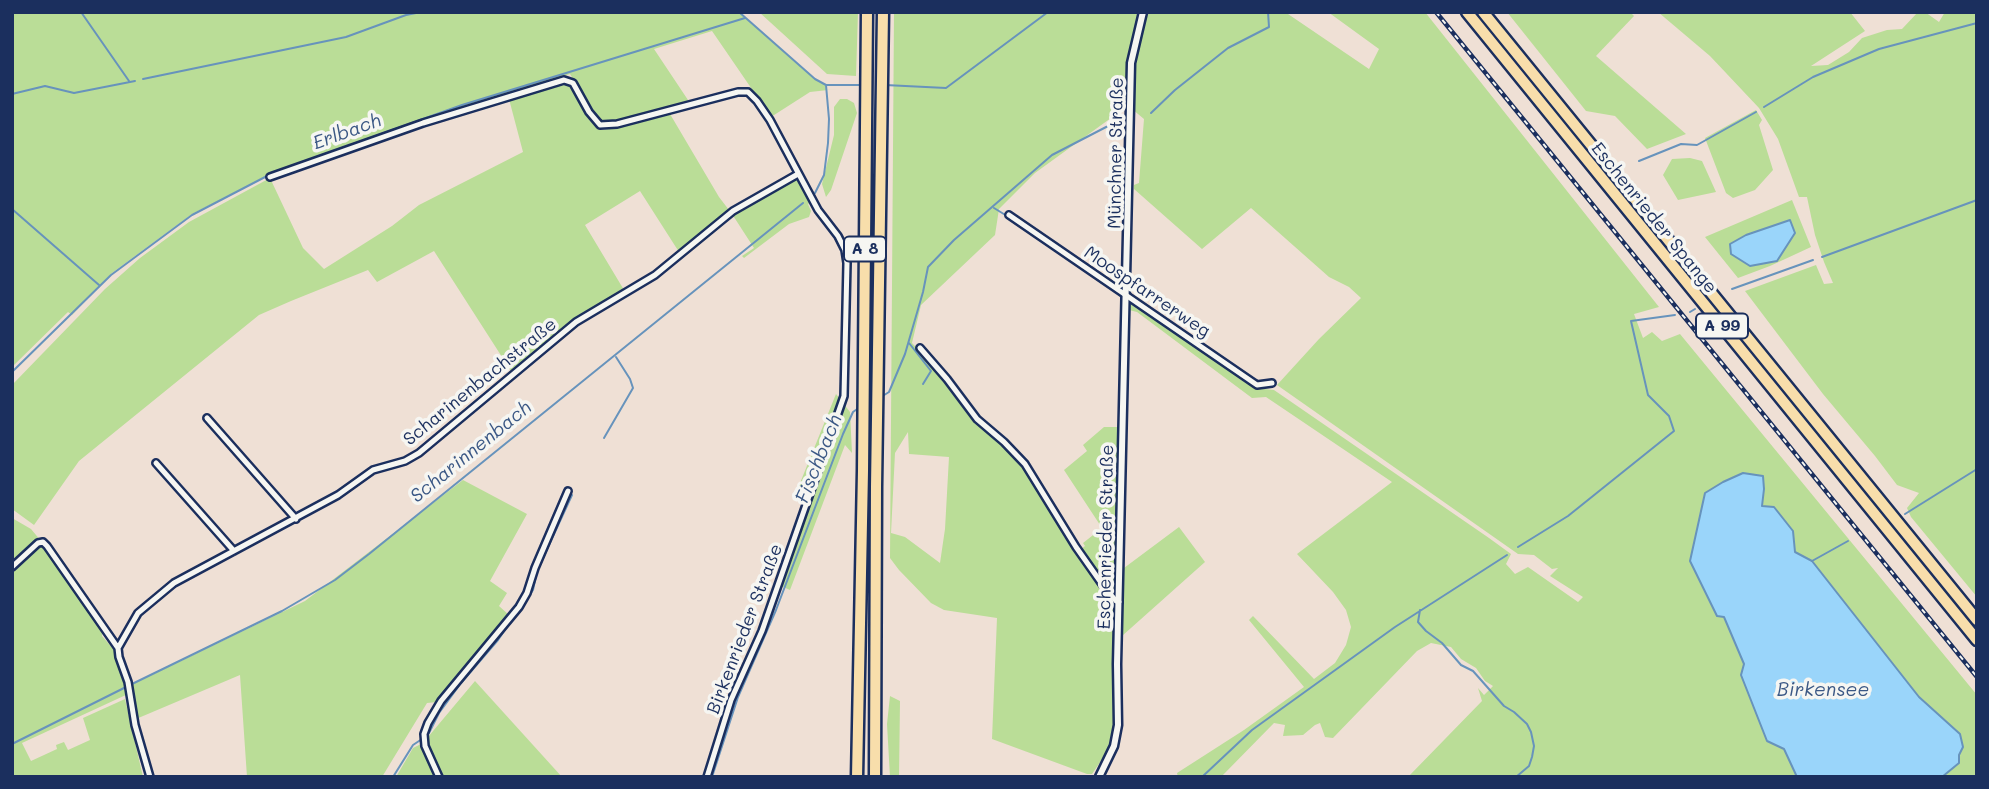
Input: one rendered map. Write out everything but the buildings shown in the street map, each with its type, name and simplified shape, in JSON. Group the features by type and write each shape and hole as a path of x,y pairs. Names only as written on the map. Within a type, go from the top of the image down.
{"highway":[{"name":"A 8","path":"857,777 867,12"},
{"name":"A 8","path":"875,777 883,12"},
{"name":"Eschenrieder Spange","path":"1466,12 1977,640"},
{"name":"Eschenrieder Spange","path":"1483,12 1977,620"}],"street":[{"name":"Münchner Straße","path":"1126,295 1131,63 1143,12"},
{"name":"Birkenrieder Straße","path":"270,177 423,123 564,80 573,83 589,112 600,125 617,124 748,92 757,101 818,210 845,250 844,396 762,631 731,700 707,777"},
{"name":"Scharinenbachstraße","path":"118,648 138,613 174,583 296,519 338,495 373,470 405,461 419,453 576,322 655,275 733,211 798,174"},
{"name":"Moospfarrerweg","path":"1009,215 1257,385 1272,383"},
{"name":"Eschenrieder Straße","path":"1099,777 1117,735 1126,295"},
{"path":"920,348 977,419 1025,464 1076,547 1119,602"},
{"path":"207,418 296,519"},
{"path":"156,463 234,551"},
{"path":"439,777 425,746 424,734 428,723 441,701 519,607 568,491"},
{"path":"12,567 38,543 43,542 118,648 149,777"}],"green space":[{"path":"12,12 739,12 815,79 826,85 827,90 837,89 810,92 771,117 712,31 654,49 690,103 617,123 600,124 570,74 443,114 269,175 192,214 112,273 72,315 68,312 12,367"},
{"path":"759,12 858,12 856,76 827,74"},
{"path":"894,12 1288,12 1369,69 1379,49 1328,12 1425,12 1659,307 1634,314 1643,338 1652,332 1662,341 1680,334 1977,695 1977,777 1408,777 1482,701 1478,688 1484,695 1493,686 1451,647 1431,643 1417,651 1333,738 1325,737 1320,723 1303,735 1283,736 1285,725 1274,723 1221,777 1178,777 1177,773 1304,687 1249,620 1253,616 1314,679 1335,663 1346,645 1351,627 1346,610 1297,554 1392,482 1266,397 1252,398 1137,312 1129,310 1130,303 1255,388 1274,390 1489,538 1511,554 1506,564 1515,574 1528,567 1578,602 1583,597 1550,576 1558,568 1552,569 1534,555 1518,554 1277,385 1361,298 1349,287 1329,277 1251,208 1202,249 1134,189 1134,185 1139,183 1144,119 1132,109 1122,110 1035,173 999,209 995,235 921,305 912,343 946,380 968,410 1023,465 1115,606 1114,724 1107,752 1092,774 992,739 997,618 944,610 931,603 890,558","holes":["908,432 909,454 949,457 945,529 940,563 905,537 891,533 895,453"]},
{"path":"1507,12 1630,12 1634,16 1596,56 1686,134 1647,149 1615,116 1586,111"},
{"path":"1658,12 1850,12 1865,31 1811,66 1828,65 1849,52 1862,38 1887,30 1902,29 1918,12 1925,12 1939,22 1945,12 1977,12 1977,597 1911,517 1907,508 1919,493 1897,485 1823,394 1745,291 1816,265 1824,284 1833,283 1815,235 1807,197 1799,197 1778,139 1759,108 1710,56"},
{"path":"560,83 570,86 587,114 601,130 670,114 729,210 679,252 640,191 585,225 624,290 574,319 511,371 434,251 377,282 368,270 291,301 259,315 79,461 34,525 12,509 12,385 105,289 140,258 189,222 270,178 303,248 324,269 392,226 419,205 523,152 509,99"},
{"path":"840,99 854,103 857,113 831,190 826,197 822,184 834,135 834,107"},
{"path":"1756,110 1762,120 1759,125 1773,170 1755,190 1733,198 1726,193 1705,138"},
{"path":"1690,158 1702,161 1716,192 1678,200 1663,175 1672,159"},
{"path":"792,180 797,180 811,202 808,204 811,211 809,217 789,224 744,258 742,256 754,248 732,214"},
{"path":"1792,200 1811,247 1738,278 1705,237"},
{"path":"836,394 850,412 852,453 845,445 790,590 781,586 810,506 796,493"},
{"path":"1104,427 1118,427 1115,595 1103,583 1080,550 1085,546 1083,543 1102,528 1064,470 1087,451 1083,445"},
{"path":"463,480 527,514 490,581 507,593 499,606 509,615 437,702 427,703 382,777 247,777 240,675 136,719 131,685 305,601"},
{"path":"12,518 31,529 41,541 103,631 102,636 116,652 128,694 22,743 31,761 57,749 56,745 64,742 68,750 90,740 83,718 125,699 143,777 12,777"},
{"path":"1179,527 1205,562 1122,636 1124,568"},
{"path":"475,681 562,777 396,777 413,748 423,743"},
{"path":"890,696 900,701 899,777 890,777 887,724"}],"water":[{"path":"1790,220 1795,233 1777,261 1750,266 1731,254 1730,244 1746,235"},
{"name":"Birkensee","path":"1743,473 1763,476 1762,506 1774,507 1793,531 1795,552 1812,561 1919,697 1960,734 1963,747 1959,763 1942,777 1797,777 1784,749 1767,741 1741,675 1744,664 1724,617 1717,616 1690,561 1705,493"}],"waterway":[{"path":"81,12 129,81"},
{"path":"143,79 346,37 421,12"},
{"path":"739,12 815,79 826,85 862,85"},
{"path":"885,85 946,88 1048,12"},
{"name":"Fischbach","path":"1151,113 1228,48 1269,27 1268,12"},
{"name":"Erlbach","path":"292,166 462,105 745,18"},
{"path":"1764,107 1813,77 1879,49 1977,23"},
{"path":"12,94 45,86 74,93 135,81"},
{"name":"Scharinnenbach","path":"815,193 824,175 828,143 826,85"},
{"path":"1639,161 1681,144 1697,145 1756,112"},
{"name":"Fischbach","path":"881,397 889,392 905,354 928,267 954,240 1052,155 1110,125"},
{"name":"Erlbach","path":"12,372 111,275 192,215 267,176"},
{"path":"1822,257 1977,200"},
{"name":"Scharinnenbach","path":"132,684 282,611 335,580 803,203"},
{"path":"994,208 1007,216"},
{"path":"12,209 99,285"},
{"path":"1732,289 1813,260"},
{"path":"1690,312 1695,309"},
{"path":"1518,547 1568,516 1674,431 1669,416 1648,395 1631,321 1675,315"},
{"path":"909,343 931,371 923,384"},
{"path":"604,438 633,388 616,357"},
{"name":"Fischbach","path":"712,777 738,697 776,610 843,434 853,412 860,407"},
{"path":"1905,514 1977,469"},
{"path":"525,602 533,590 537,571 572,495"},
{"path":"1812,561 1848,541"},
{"path":"1202,777 1252,730 1395,627 1507,555"},
{"path":"1420,610 1418,622 1426,631 1442,643 1461,665 1473,671 1504,706 1527,724 1534,746 1532,757 1529,766 1516,777"},
{"path":"427,734 461,683 498,640 515,615"},
{"name":"Scharinnenbach","path":"12,744 126,687"},
{"path":"393,777 413,745 422,739"}],"railway":[{"path":"1436,12 1977,677"}]}
